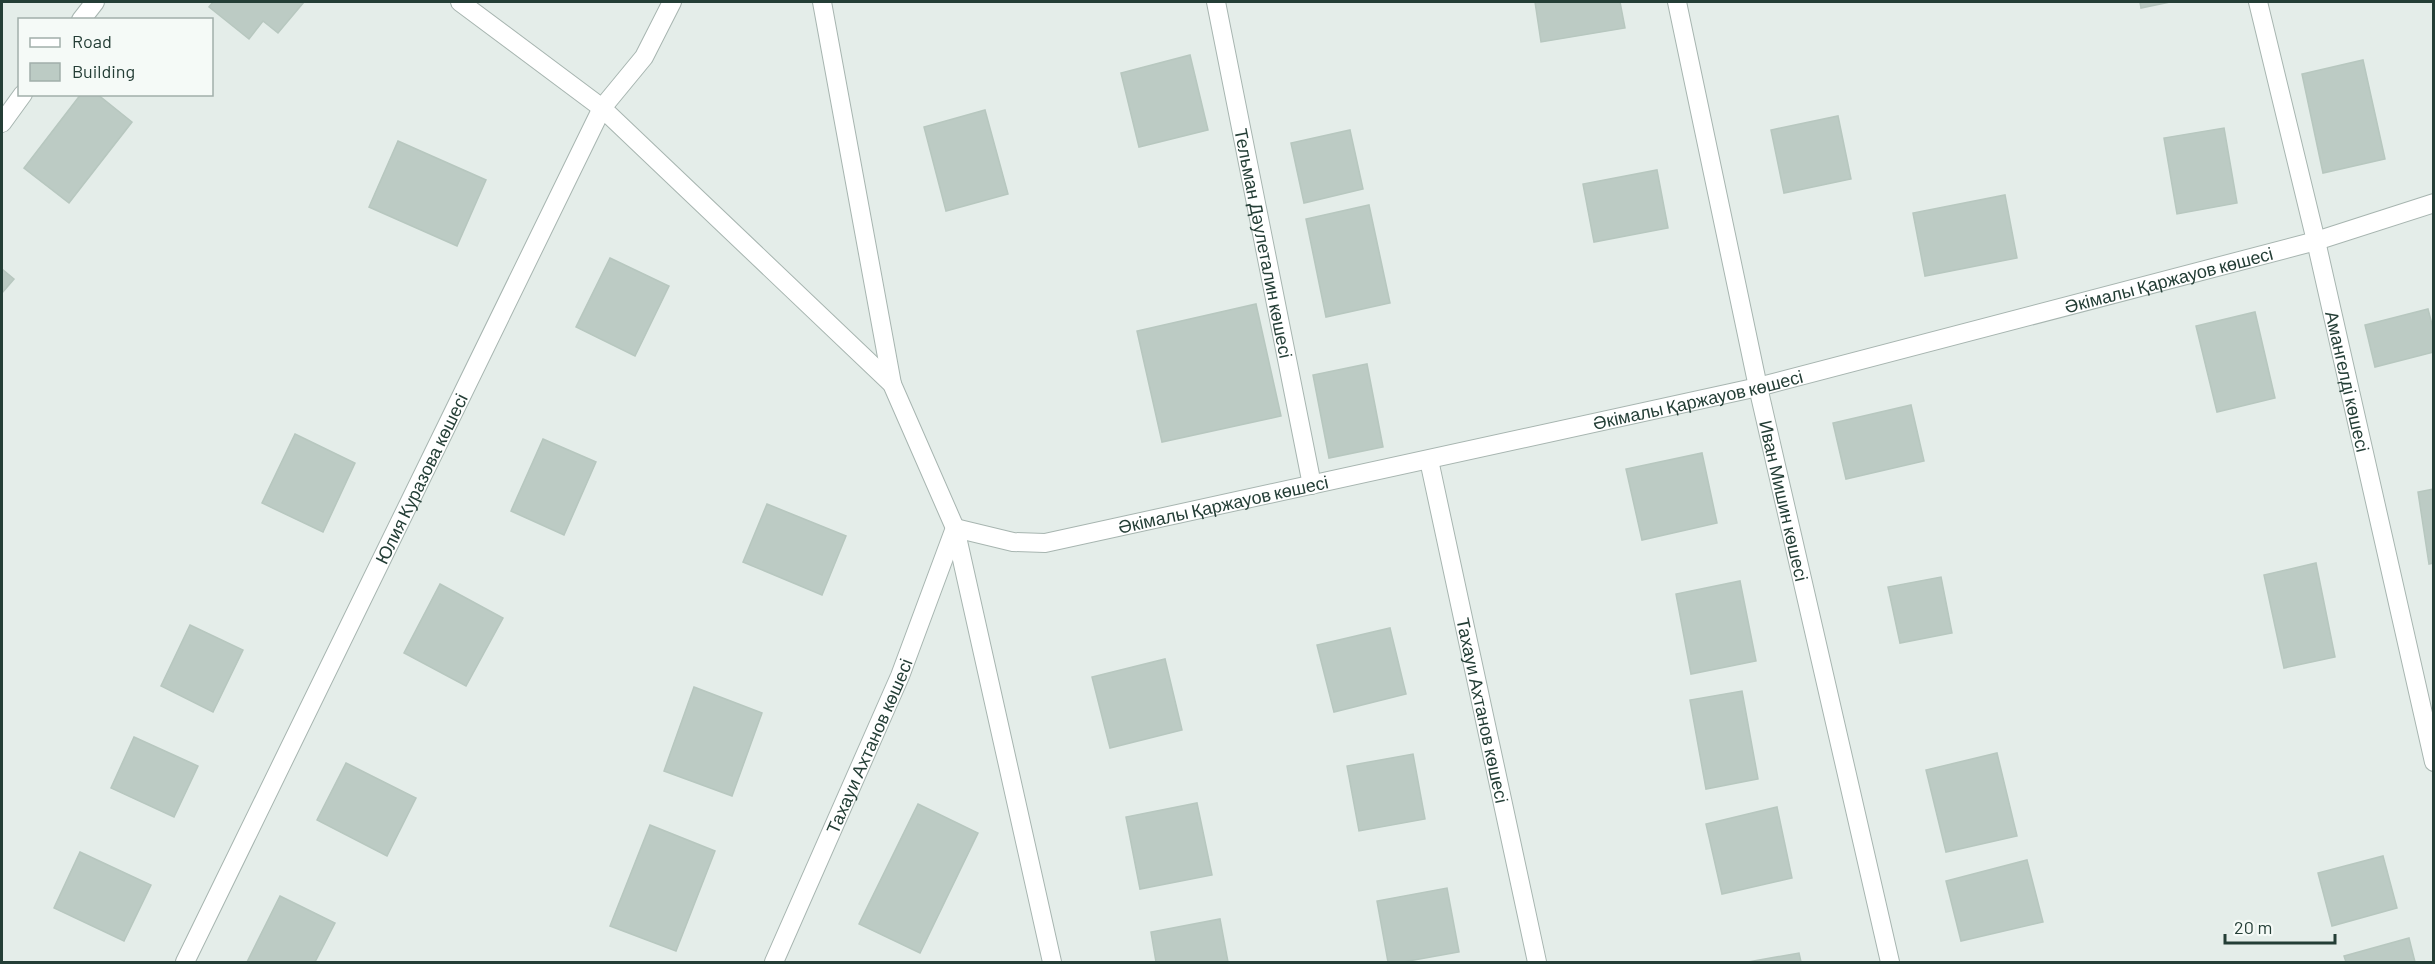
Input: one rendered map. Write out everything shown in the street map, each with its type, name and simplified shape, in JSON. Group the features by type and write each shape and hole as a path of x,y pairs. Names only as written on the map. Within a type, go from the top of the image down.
{"street":[{"path":"83,18 95,2"},
{"path":"460,2 602,108 892,384"},
{"name":"Юлия Куразова көшесі","path":"185,963 602,108 644,57 672,2"},
{"path":"822,2 892,384 955,528 1052,963"},
{"name":"Тельман Дәулеталин көшесі","path":"1216,2 1312,485"},
{"name":"Иван Мишин көшесі","path":"1677,2 1758,387 1890,963"},
{"name":"Амангелді көшесі","path":"2258,2 2316,240 2433,762"},
{"path":"2,123 22,96"},
{"name":"Әкімалы Қаржауов көшесі","path":"955,528 1013,542 1045,543 1429,460 1758,387 2316,240 2433,203"},
{"name":"Тахауи Ахтанов көшесі","path":"1429,460 1536,963"},
{"name":"Тахауи Ахтанов көшесі","path":"774,963 900,676 955,528"}],"building":[{"path":"213,2 304,2 278,33 263,21 249,39 209,7"},
{"path":"1535,2 1620,2 1625,28 1541,42"},
{"path":"2140,2 2170,2 2141,8"},
{"path":"1190,55 1208,130 1139,147 1121,73"},
{"path":"2363,60 2385,159 2323,173 2302,74"},
{"path":"79,96 100,96 132,122 69,203 24,168"},
{"path":"985,110 1008,194 946,211 924,127"},
{"path":"1838,116 1851,179 1784,193 1771,130"},
{"path":"2224,128 2237,203 2177,214 2164,138"},
{"path":"1350,130 1363,189 1304,203 1291,143"},
{"path":"398,141 486,180 457,246 369,207"},
{"path":"1657,170 1668,228 1594,242 1583,184"},
{"path":"2005,195 2017,258 1925,276 1913,213"},
{"path":"1369,205 1390,303 1326,317 1306,219"},
{"path":"610,258 669,286 635,356 576,327"},
{"path":"2,269 14,279 2,293"},
{"path":"1256,304 1281,416 1162,442 1137,331"},
{"path":"2428,309 2434,332 2434,352 2375,367 2365,325"},
{"path":"2255,312 2275,398 2217,412 2196,326"},
{"path":"1367,364 1383,447 1329,458 1313,375"},
{"path":"1911,405 1924,461 1846,479 1833,423"},
{"path":"295,434 355,463 323,532 262,503"},
{"path":"543,439 596,462 564,535 511,511"},
{"path":"1702,453 1717,523 1642,540 1626,469"},
{"path":"2434,489 2434,563 2429,564 2418,492"},
{"path":"767,504 846,536 822,595 743,562"},
{"path":"2316,563 2335,657 2284,668 2264,575"},
{"path":"1941,577 1952,633 1900,643 1888,587"},
{"path":"1740,581 1756,661 1691,674 1676,594"},
{"path":"440,584 503,618 466,686 404,653"},
{"path":"190,625 243,650 213,712 161,686"},
{"path":"1390,628 1406,694 1334,712 1317,645"},
{"path":"1165,659 1182,730 1110,748 1092,677"},
{"path":"694,687 762,713 732,796 664,771"},
{"path":"1742,691 1758,779 1706,789 1690,700"},
{"path":"134,737 198,766 174,817 111,788"},
{"path":"1997,753 2017,836 1946,852 1926,770"},
{"path":"1413,754 1425,819 1359,831 1347,766"},
{"path":"346,763 416,798 387,856 317,820"},
{"path":"1197,803 1212,875 1140,889 1126,817"},
{"path":"918,804 978,833 920,953 859,924"},
{"path":"1777,807 1792,878 1722,894 1706,824"},
{"path":"650,825 715,851 676,951 610,926"},
{"path":"80,852 151,885 124,941 54,908"},
{"path":"2383,856 2397,908 2332,926 2318,873"},
{"path":"2027,860 2043,922 1961,941 1946,881"},
{"path":"1447,888 1459,952 1403,962 1388,962 1377,901"},
{"path":"280,896 335,923 315,962 247,962"},
{"path":"1220,919 1228,962 1156,962 1151,932"},
{"path":"2409,938 2415,962 2346,962 2344,956"},
{"path":"1799,953 1801,962 1748,962"}]}
